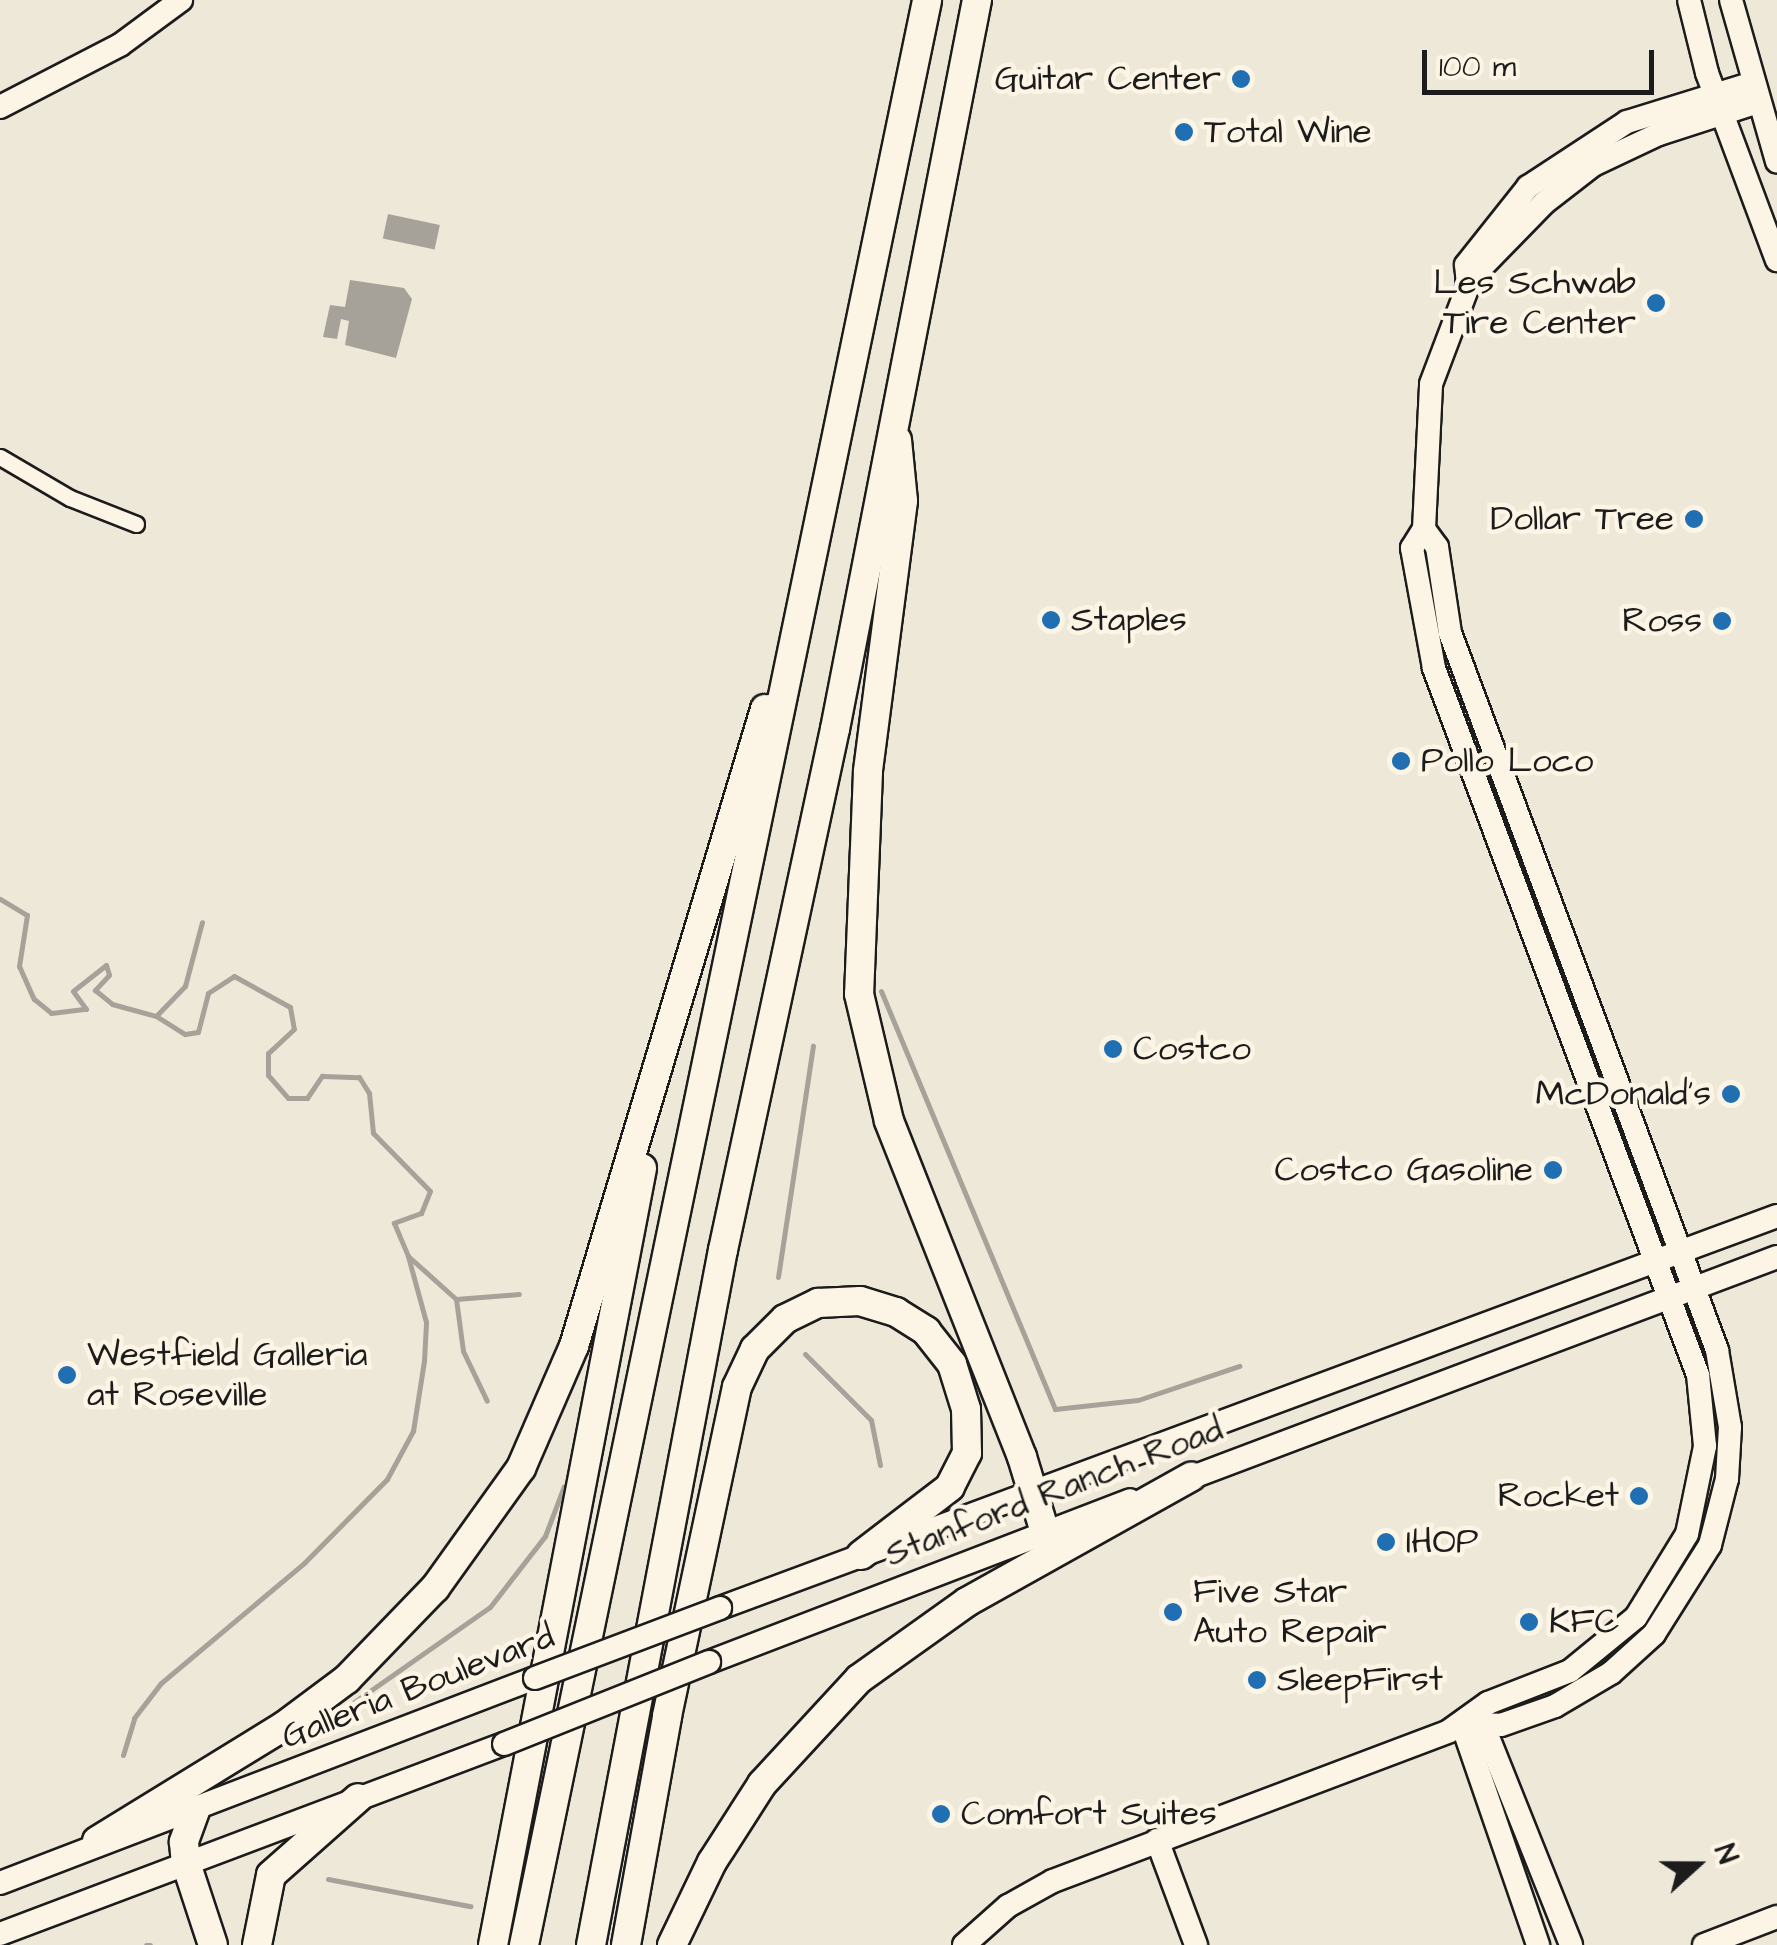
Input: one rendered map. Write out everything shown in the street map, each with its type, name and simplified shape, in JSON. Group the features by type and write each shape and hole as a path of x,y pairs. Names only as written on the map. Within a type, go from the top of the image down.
{"highway":[{"path":"524,1945 927,0"},
{"path":"591,1945 977,0"},
{"path":"893,409 903,501 868,772 859,994 889,1121 1045,1532"},
{"path":"97,1842 284,1726 347,1679 435,1588 494,1508 557,1394 775,673 800,614"},
{"path":"493,1945 677,1000"},
{"path":"626,1945 737,1387 755,1349 784,1319 818,1303 860,1301 896,1312 926,1332 952,1364 966,1409 967,1453 950,1487 861,1555"},
{"path":"672,1945 712,1862 762,1784 859,1679 967,1602 1191,1478"},
{"path":"257,1945 271,1875 358,1798"},
{"path":"195,1811 184,1842 186,1863 213,1945"}],"street":[{"path":"0,107 120,46 181,0"},
{"path":"1689,0 1718,102 1777,260"},
{"path":"1732,0 1777,162"},
{"path":"1721,1512 1712,1502 1698,1375 1659,1261 1434,668 1412,548 1424,529 1431,384 1468,281 1466,265 1488,232 1549,169 1627,122 1756,92"},
{"path":"0,457 70,498 136,524"},
{"path":"1424,529 1437,547 1450,633 1695,1288 1729,1408 1721,1512 1675,1610 1611,1674 1555,1706 1474,1720"},
{"path":"1594,1098 1620,1088"},
{"name":"Stanford Ranch Road","path":"861,1555 1777,1216"},
{"name":"Stanford Ranch Road","path":"358,1798 1045,1532 1777,1257"},
{"path":"1611,1674 1610,1661 1687,1534 1705,1446"},
{"name":"Galleria Boulevard","path":"0,1883 97,1842 195,1811 861,1555"},
{"path":"964,1945 1031,1892 1474,1720 1570,1671 1636,1616"},
{"path":"1474,1720 1538,1945"},
{"path":"1474,1720 1571,1945"},
{"path":"0,1934 358,1798"},
{"path":"1157,1840 1196,1945"},
{"path":"1704,1945 1777,1917"}],"shaded area":[{"path":"388,214 440,225 435,249 383,238"},
{"path":"350,280 404,288 412,299 396,358 345,345 349,321 341,319 337,339 323,337 330,305 345,307"}],"waterway":[{"path":"0,899 27,915 19,966 34,999 51,1013 86,1009 73,991 106,965 109,975 95,990 112,1004 156,1016 185,1034 198,1032 208,993 234,976 290,1007 294,1029 268,1053 268,1075 288,1098 307,1098 322,1076 359,1077 369,1093 373,1133 430,1191 421,1213 394,1223 408,1256 456,1299 519,1294"},
{"path":"157,1015 185,986 202,922"},
{"path":"881,991 1055,1409 1138,1400 1239,1366"},
{"path":"778,1277 813,1046"},
{"path":"123,1755 134,1718 161,1683 304,1563 387,1479 413,1431 424,1361 426,1322 408,1256"},
{"path":"456,1299 463,1351 487,1401"},
{"path":"805,1354 871,1420 880,1465"},
{"path":"347,1707 490,1607 545,1536 564,1486"},
{"path":"328,1879 470,1906"}],"place":[{"name":"Guitar Center","path":"1241,79"},
{"name":"Total Wine","path":"1184,132"},
{"name":"Les Schwab Tire Center","path":"1656,303"},
{"name":"Dollar Tree","path":"1694,519"},
{"name":"Staples","path":"1051,620"},
{"name":"Ross","path":"1722,621"},
{"name":"Pollo Loco","path":"1401,761"},
{"name":"Costco","path":"1113,1049"},
{"name":"McDonald's","path":"1731,1094"},
{"name":"Costco Gasoline","path":"1553,1170"},
{"name":"Westfield Galleria at Roseville","path":"67,1375"},
{"name":"Rocket","path":"1639,1496"},
{"name":"IHOP","path":"1386,1542"},
{"name":"Five Star Auto Repair","path":"1173,1612"},
{"name":"KFC","path":"1529,1622"},
{"name":"SleepFirst","path":"1257,1680"},
{"name":"Comfort Suites","path":"941,1814"}]}
